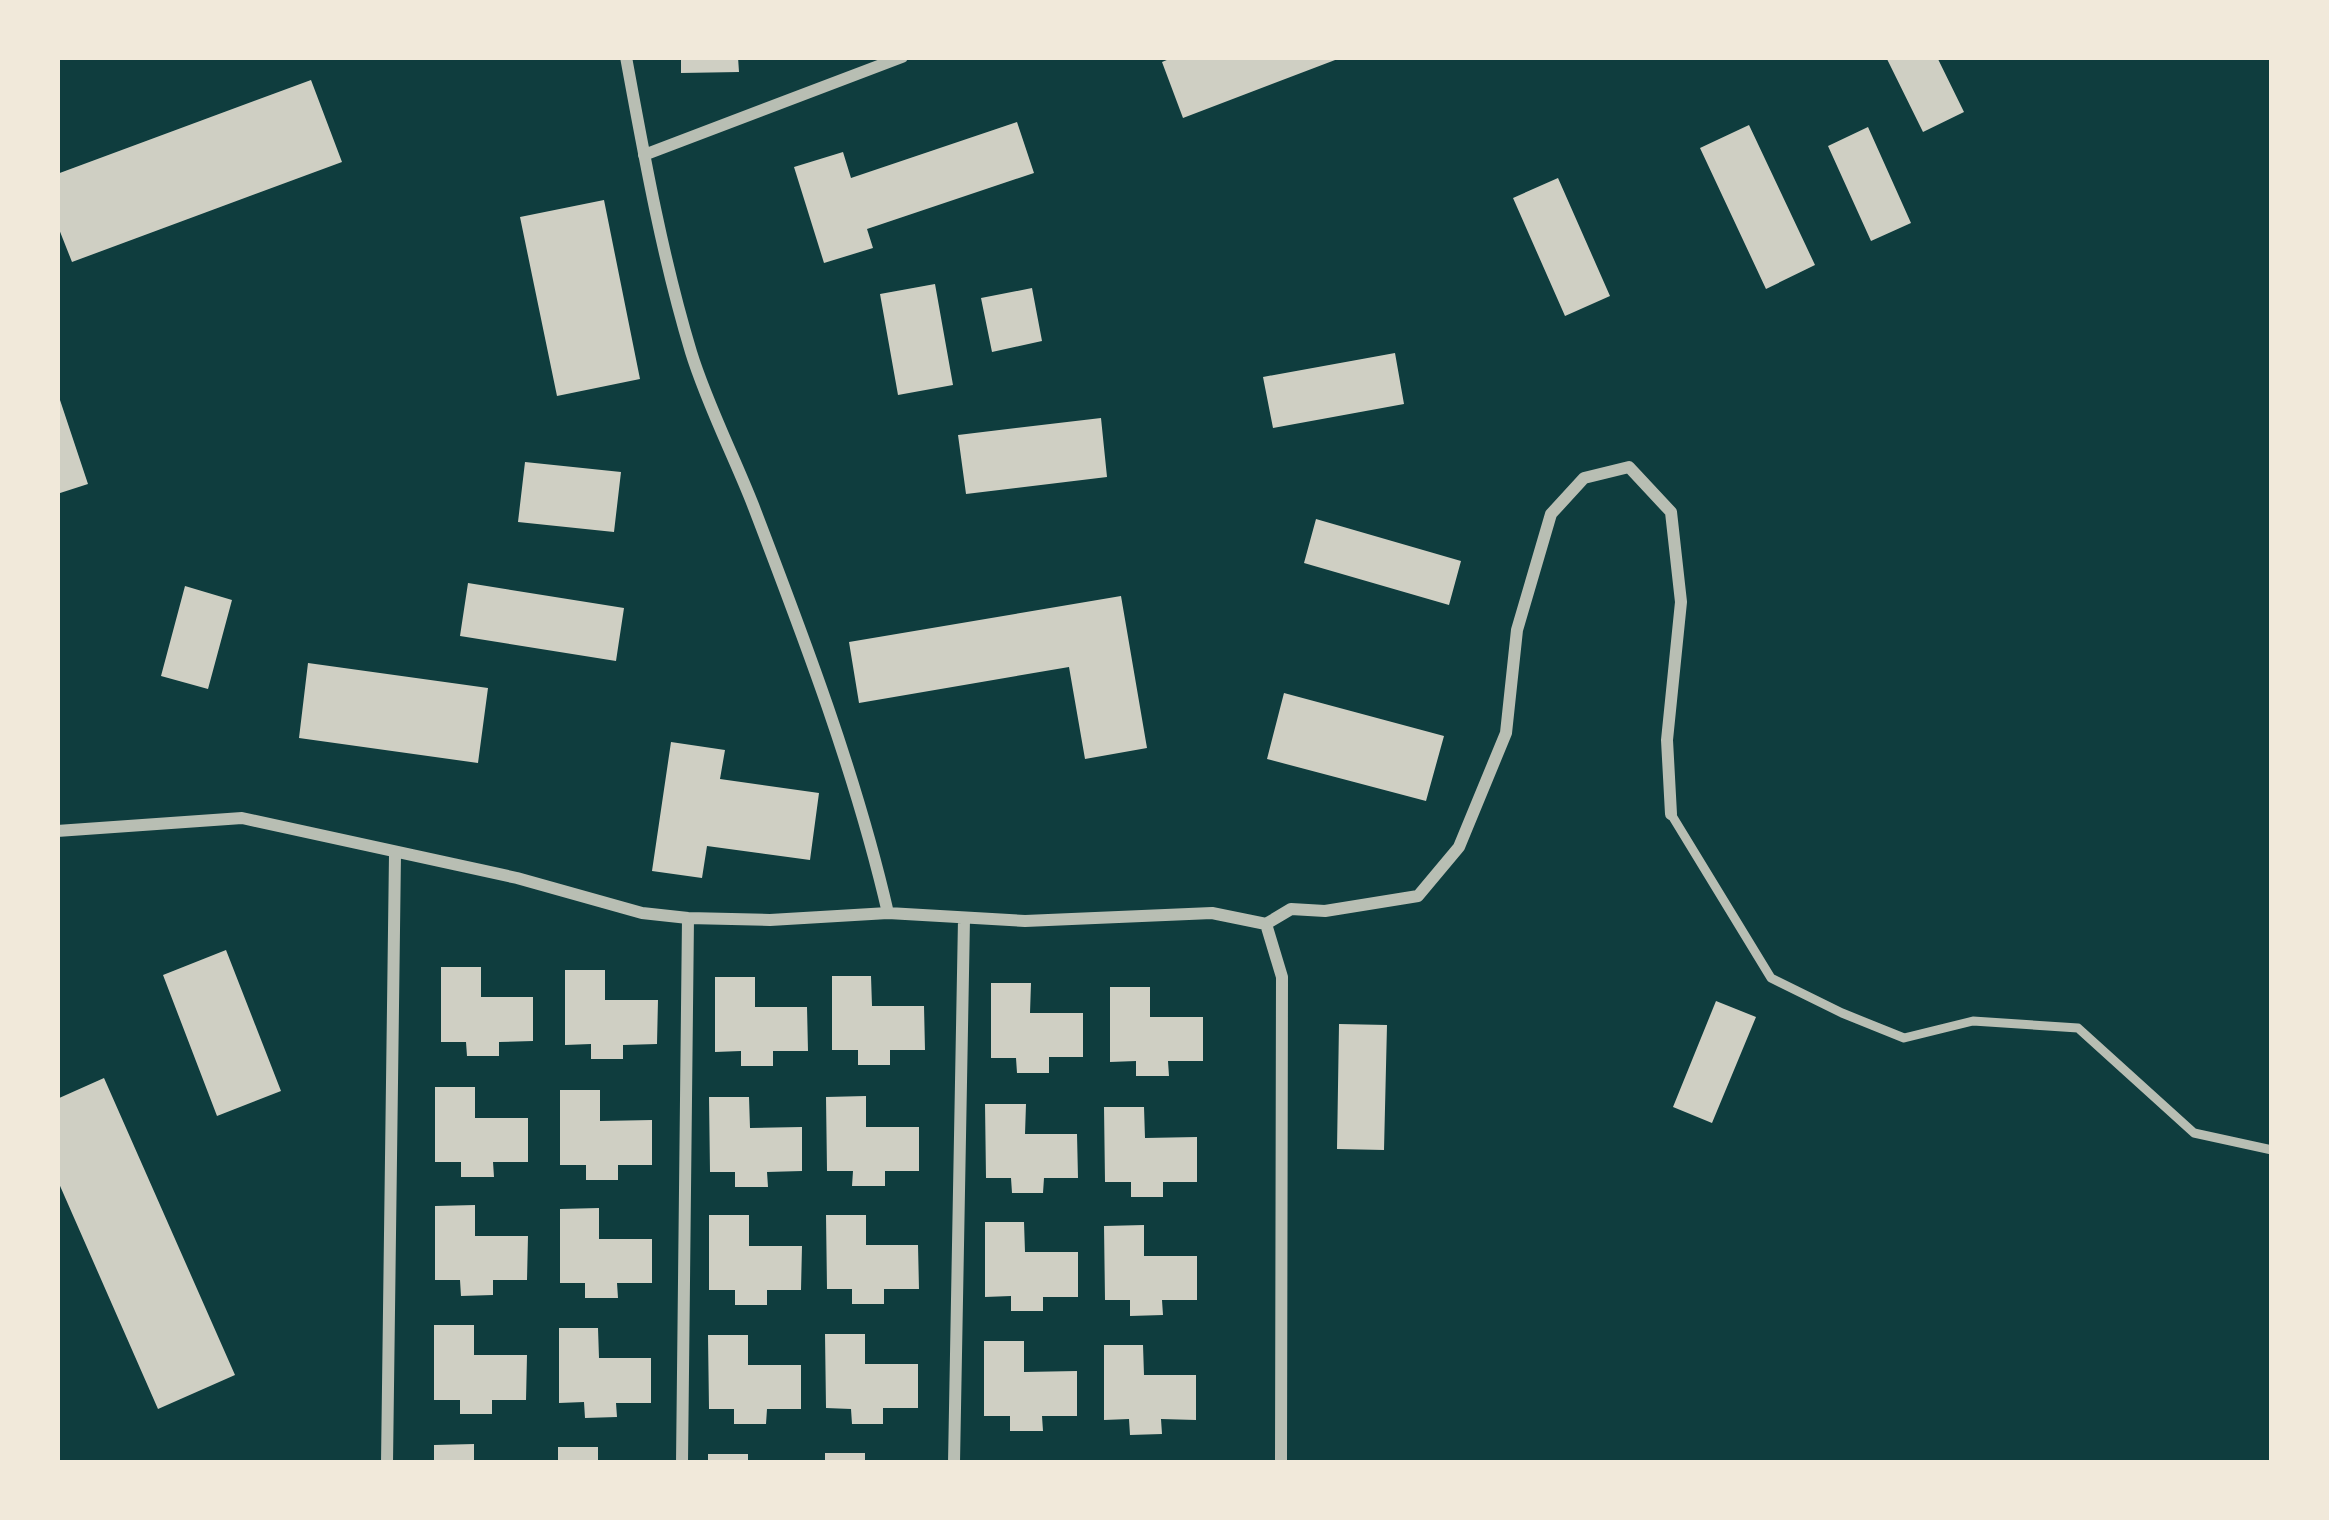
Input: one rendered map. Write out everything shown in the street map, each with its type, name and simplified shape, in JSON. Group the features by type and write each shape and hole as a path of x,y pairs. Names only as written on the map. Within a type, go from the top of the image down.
{"street":[{"path":"626,57 692,353 820,691 870,835 888,913"},
{"path":"644,154 902,57"},
{"path":"57,831 242,818 517,878 642,913 688,918 770,920 888,913 1025,921 1212,913 1266,924 1291,909 1325,911 1418,896 1459,847 1506,733 1517,630 1551,514 1584,478 1629,467 1671,512 1681,602 1666,740 1671,814"},
{"path":"387,1463 395,854"},
{"path":"682,1463 688,918"},
{"path":"954,1463 964,919"},
{"path":"1266,924 1282,977 1281,1463"}],"lane":[{"path":"1671,814 1771,978 1904,1038 1973,1022 2078,1028 2194,1133 2272,1150"}],"building":[{"path":"681,57 738,57 739,72 681,73"},
{"path":"1174,57 1343,57 1183,118 1162,62"},
{"path":"1886,57 1937,57 1964,112 1923,132"},
{"path":"311,80 342,162 72,262 57,224 57,174"},
{"path":"1017,122 1034,173 867,229 873,248 824,263 794,167 843,152 851,178"},
{"path":"1749,125 1815,265 1766,289 1700,148"},
{"path":"1868,127 1911,223 1871,241 1828,146"},
{"path":"1558,178 1610,296 1565,316 1513,198"},
{"path":"604,200 640,379 557,396 520,217"},
{"path":"935,284 953,385 898,395 880,294"},
{"path":"1032,288 1042,341 992,352 981,298"},
{"path":"1395,353 1404,404 1273,428 1263,377"},
{"path":"57,391 88,484 57,494"},
{"path":"1101,418 1107,477 966,494 958,435"},
{"path":"525,462 621,472 614,532 518,522"},
{"path":"1316,519 1461,561 1449,605 1304,563"},
{"path":"468,583 624,608 616,661 460,636"},
{"path":"185,586 232,600 208,689 161,676"},
{"path":"1121,596 1147,748 1085,759 1069,667 859,703 849,642"},
{"path":"308,663 488,688 478,763 299,738"},
{"path":"1284,693 1444,736 1426,801 1267,759"},
{"path":"671,742 725,750 720,779 819,793 810,860 707,846 702,878 652,871"},
{"path":"226,950 281,1091 217,1116 163,975"},
{"path":"441,967 481,967 481,997 533,997 533,1041 499,1042 499,1056 467,1056 466,1042 441,1042"},
{"path":"565,970 605,970 605,1000 658,1000 657,1044 623,1045 623,1059 591,1059 591,1044 565,1045"},
{"path":"832,976 871,976 872,1006 924,1006 925,1050 890,1050 890,1065 858,1065 858,1050 832,1050"},
{"path":"715,977 755,977 755,1007 807,1007 808,1051 773,1051 773,1066 741,1066 741,1051 715,1052"},
{"path":"991,983 1031,983 1030,1013 1083,1013 1083,1057 1049,1057 1049,1073 1017,1073 1016,1058 991,1058"},
{"path":"1110,987 1150,987 1150,1017 1203,1017 1203,1061 1168,1061 1169,1076 1136,1076 1136,1061 1110,1062"},
{"path":"1716,1001 1756,1017 1712,1123 1673,1107"},
{"path":"1339,1024 1387,1025 1384,1150 1337,1149"},
{"path":"104,1078 235,1375 158,1409 57,1179 57,1099"},
{"path":"435,1087 475,1087 475,1118 528,1118 528,1162 493,1162 494,1177 461,1177 461,1162 435,1162"},
{"path":"560,1090 600,1090 600,1121 652,1120 652,1165 618,1165 618,1180 586,1180 586,1165 560,1165"},
{"path":"866,1096 866,1127 919,1127 919,1171 885,1171 885,1186 852,1186 853,1171 827,1171 826,1097"},
{"path":"709,1097 749,1097 750,1128 802,1127 802,1171 767,1172 768,1187 735,1187 735,1172 710,1172"},
{"path":"985,1104 1026,1104 1025,1134 1077,1134 1078,1178 1044,1178 1043,1193 1012,1193 1011,1178 986,1178"},
{"path":"1104,1107 1144,1107 1145,1138 1197,1137 1197,1182 1163,1182 1163,1197 1131,1197 1131,1182 1105,1182"},
{"path":"475,1205 475,1236 528,1236 527,1280 493,1280 493,1295 461,1296 460,1280 435,1280 435,1206"},
{"path":"599,1208 599,1239 652,1239 652,1283 617,1283 618,1298 585,1298 585,1283 560,1283 560,1209"},
{"path":"709,1215 749,1215 749,1246 802,1246 801,1290 767,1290 767,1305 735,1305 735,1290 709,1290"},
{"path":"826,1215 866,1215 866,1245 918,1245 919,1289 884,1289 884,1304 852,1304 852,1289 827,1289"},
{"path":"985,1222 1024,1222 1025,1252 1078,1252 1078,1297 1043,1297 1043,1311 1011,1311 1011,1296 985,1297"},
{"path":"1144,1225 1144,1256 1197,1256 1197,1300 1162,1300 1163,1315 1130,1316 1130,1300 1105,1300 1104,1226"},
{"path":"434,1325 474,1325 474,1355 527,1355 526,1400 492,1400 492,1414 460,1414 460,1400 434,1400"},
{"path":"559,1328 598,1328 599,1358 651,1358 651,1403 616,1403 617,1417 585,1418 584,1402 559,1403"},
{"path":"825,1334 865,1334 865,1364 918,1364 918,1408 883,1408 883,1424 852,1424 851,1409 826,1408"},
{"path":"708,1335 748,1335 748,1365 801,1365 801,1409 767,1409 766,1424 734,1424 734,1409 709,1409"},
{"path":"984,1341 1024,1341 1024,1372 1077,1371 1077,1416 1042,1416 1043,1431 1010,1431 1010,1416 984,1416"},
{"path":"1104,1345 1143,1345 1144,1375 1196,1375 1196,1420 1161,1419 1162,1434 1130,1435 1129,1419 1104,1420"},
{"path":"474,1444 474,1463 434,1463 434,1445"},
{"path":"558,1447 598,1447 598,1463 558,1463"},
{"path":"825,1453 865,1453 865,1463 825,1463"},
{"path":"708,1454 748,1454 748,1463 708,1463"}]}
